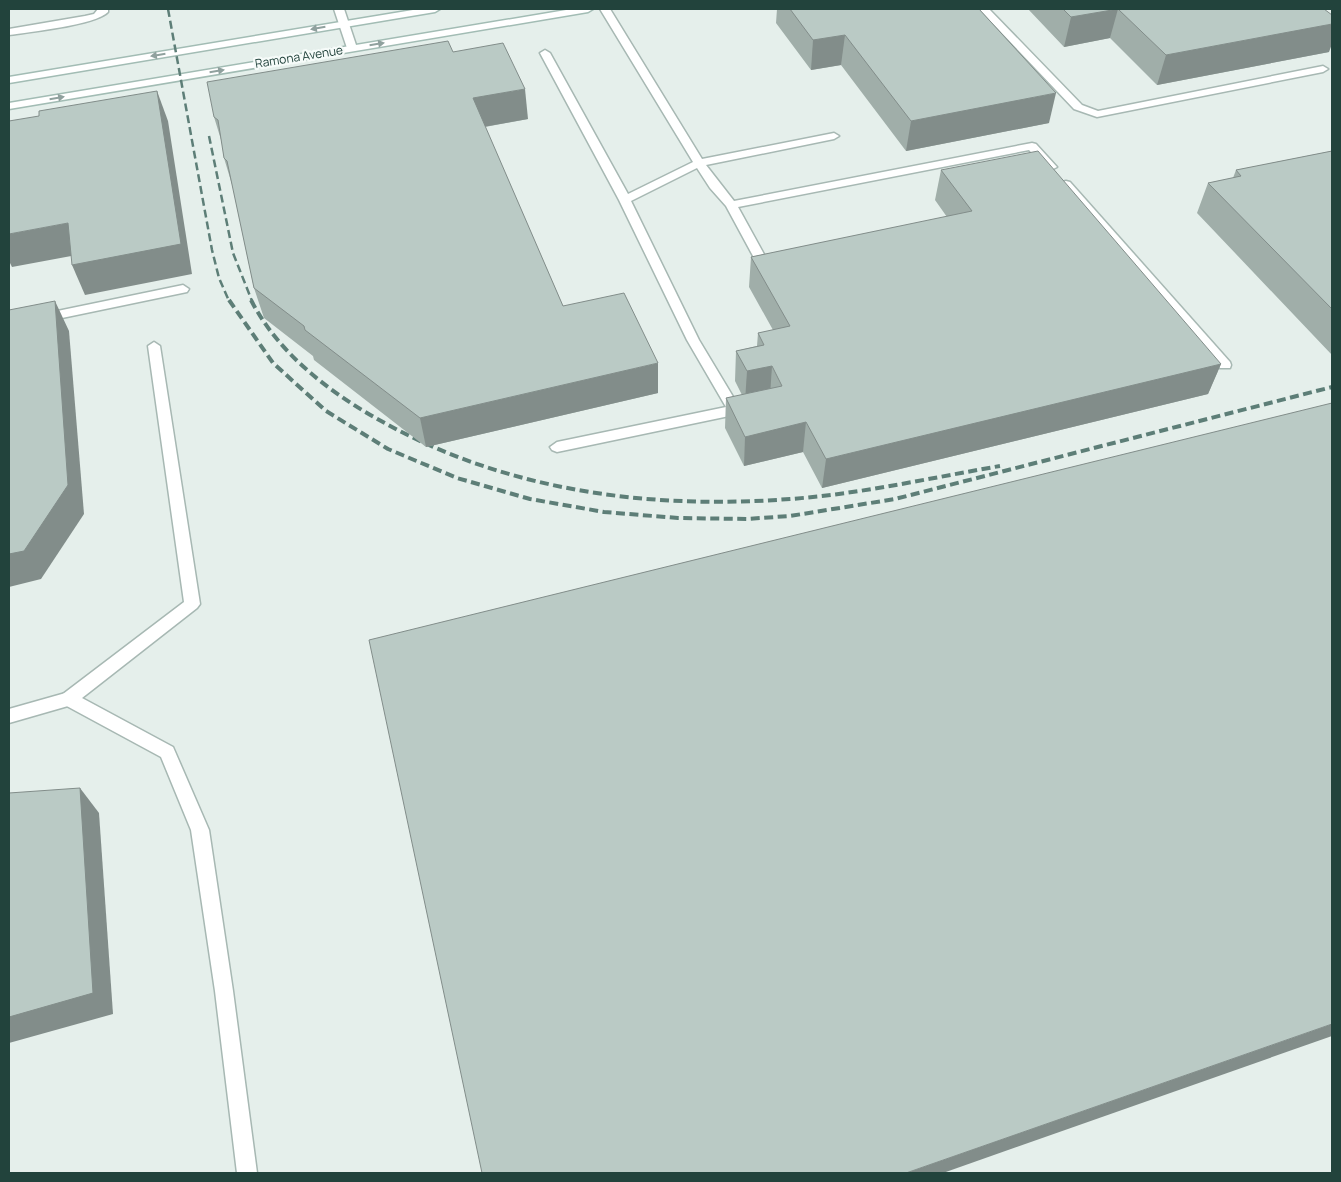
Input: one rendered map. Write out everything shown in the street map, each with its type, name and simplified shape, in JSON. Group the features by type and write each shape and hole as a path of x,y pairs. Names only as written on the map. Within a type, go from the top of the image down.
{"main road":[{"path":"9,32 86,19 97,16 103,12 103,9"},
{"path":"339,9 352,48"},
{"name":"Ramona Avenue","path":"9,80 435,9"},
{"name":"Ramona Avenue","path":"9,106 588,9"},
{"path":"605,9 699,163 714,186 731,205 765,267"},
{"path":"984,9 1078,108 1097,114 1323,69"},
{"path":"545,53 625,200 693,340 734,410 557,447"},
{"path":"625,200 699,163 834,136"},
{"path":"731,205 1032,146 1225,365"},
{"path":"9,325 183,290"},
{"path":"9,716 69,699 192,604 154,346"},
{"path":"69,699 167,752 200,830 224,991 247,1173"}],"building":[{"path":"790,9 979,9 1056,93 911,121 845,35 813,40"},
{"path":"1063,9 1118,9 1071,17"},
{"path":"1118,9 1324,9 1332,15 1332,24 1166,55"},
{"path":"448,41 453,52 503,43 525,89 473,98 563,306 624,293 658,363 420,418 305,330 304,326 254,288 227,161 224,158 218,120 214,117 207,82"},
{"path":"157,91 181,244 72,265 68,223 9,234 9,121 39,116 39,111"},
{"path":"1038,151 1221,364 826,459 806,422 745,437 726,398 782,386 772,366 747,371 736,351 764,345 758,333 790,326 751,257 972,211 941,170"},
{"path":"1332,151 1332,309 1208,183 1241,176 1236,170"},
{"path":"55,301 68,485 24,551 9,554 9,310"},
{"path":"1332,403 1332,1024 906,1173 482,1173 369,640"},
{"path":"80,788 93,993 9,1017 9,793"}],"railway":[{"path":"168,9 212,250 219,278 229,301"},
{"path":"209,136 233,253 252,301"},
{"path":"229,300 273,363 326,411 388,449 457,478 530,499 604,512 678,518 747,519 790,516 895,499 1332,387"},
{"path":"251,300 274,336 288,352 320,381 356,406 422,442 472,462 523,478 575,489 628,497 736,502 816,497 869,490 1000,466"}]}
